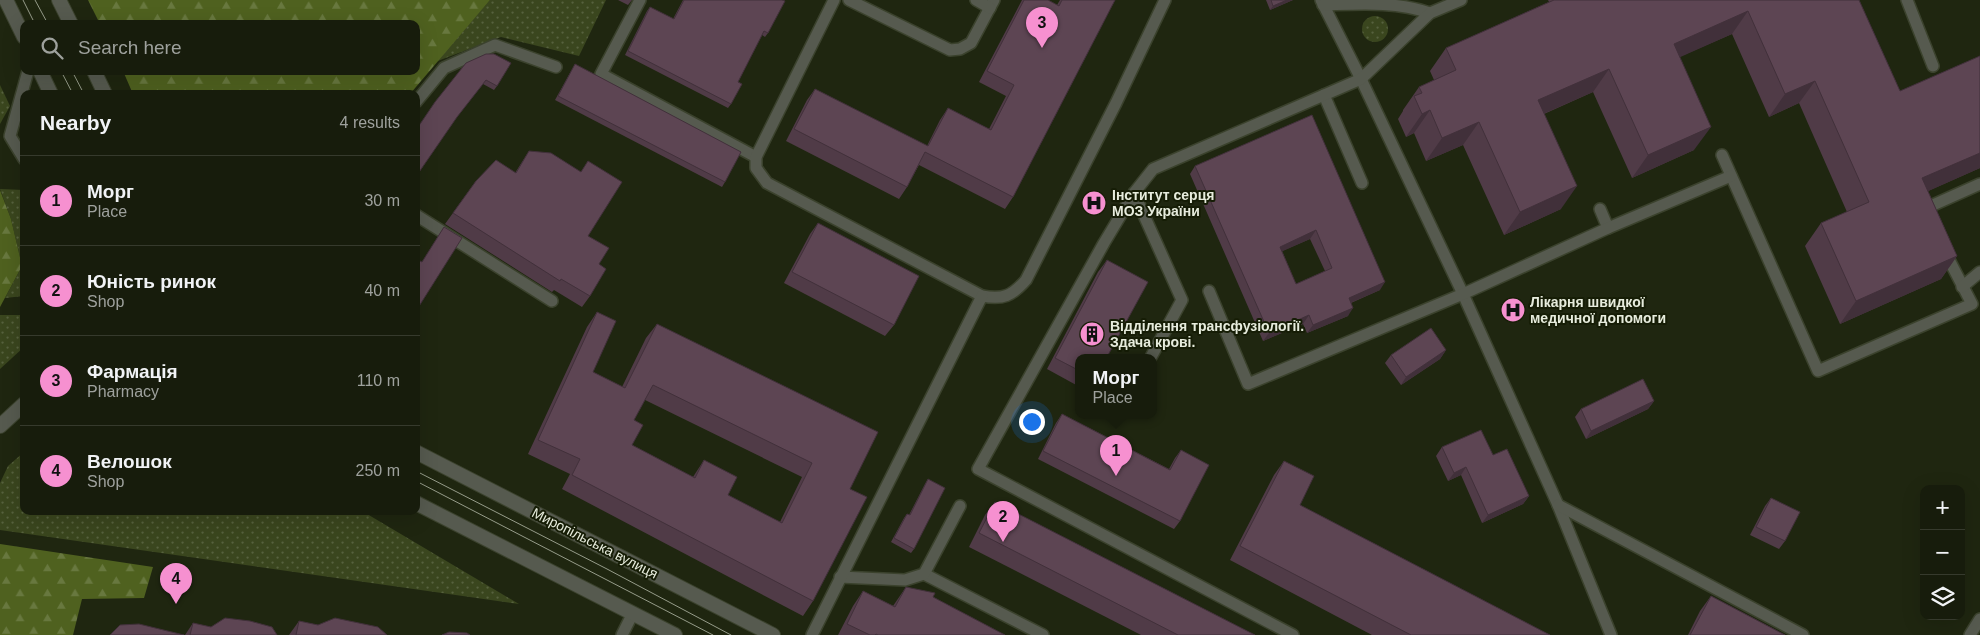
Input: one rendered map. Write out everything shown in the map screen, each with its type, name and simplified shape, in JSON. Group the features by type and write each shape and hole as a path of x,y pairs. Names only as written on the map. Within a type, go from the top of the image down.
{"street":[{"path":"6,0 20,30"},
{"path":"59,0 69,20"},
{"path":"42,75 49,90"},
{"path":"96,75 103,90"},
{"path":"0,426 20,408"},
{"name":"Миропільська вулиця","path":"420,454 773,635"},
{"path":"420,505 675,635"}],"lane":[{"path":"640,0 601,74 756,157"},
{"path":"834,0 756,157 756,168 767,183 982,296 997,299 1016,292 1026,280 1116,103 1164,0"},
{"path":"849,0 950,50 960,50 971,43 992,4 976,0"},
{"path":"1418,9 1426,0"},
{"path":"1292,635 978,469 1104,243 1134,193 1153,170 1361,79 1430,13 1461,0"},
{"path":"1907,0 1933,66"},
{"path":"1430,13 1418,9 1370,2 1322,2 1361,79 1463,294 1558,504 1612,635"},
{"path":"420,97 444,68 495,45 556,67"},
{"path":"23,90 27,75"},
{"path":"1324,95 1362,183"},
{"path":"20,100 10,136 20,152"},
{"path":"1722,156 1818,371 1972,304 1941,244"},
{"path":"1209,291 1248,384 1463,294 1608,228 1731,176"},
{"path":"1932,226 1924,209 1980,184"},
{"path":"1134,193 1182,300 1153,354"},
{"path":"1600,209 1608,228"},
{"path":"420,218 552,302"},
{"path":"1962,287 1980,272"},
{"path":"812,635 982,296"},
{"path":"1558,504 1804,635"},
{"path":"840,577 905,580 924,574 960,506"},
{"path":"924,574 1043,635"},
{"path":"622,635 633,613"},
{"path":"1970,635 1980,619"}],"green space":[{"path":"88,0 490,0 413,90 131,90 125,75 420,75 420,20 98,20"},
{"path":"490,0 606,0 579,56 501,37 435,62"},
{"path":"1375,16 1385,19 1388,29 1385,39 1375,42 1365,39 1362,29 1365,19"},
{"path":"0,85 10,106 0,124"},
{"path":"0,189 20,190 20,257 11,219"},
{"path":"0,190 11,219 20,257 20,270 0,307"},
{"path":"20,270 20,296 5,298"},
{"path":"0,315 20,315 20,351 0,369"},
{"path":"20,456 20,515 369,515 519,604 0,530 0,483 8,466"},
{"path":"0,544 153,567 144,598 82,599 73,635 0,635"}],"building":[{"path":"684,0 785,1 768,33 764,31 738,82 742,84 731,104 628,51 650,7 674,19"},
{"path":"1024,0 1048,0 1059,6 1062,0 1115,0 1013,197 925,152 907,187 794,129 815,89 928,146 948,108 991,130 1014,85 987,71"},
{"path":"1271,0 1287,0 1273,6"},
{"path":"1554,0 1859,0 1900,91 1980,56 1980,153 1922,178 1957,256 1856,301 1821,223 1869,202 1815,81 1785,94 1748,11 1674,44 1711,127 1648,155 1609,69 1538,100 1577,186 1520,212 1479,122 1442,138 1430,110 1422,114 1414,96 1422,93 1419,87 1456,70 1446,48"},
{"path":"486,54 494,54 511,63 497,86 486,80 457,117 420,171 420,124 466,63"},
{"path":"575,64 741,152 725,182 558,96"},
{"path":"1312,115 1385,282 1349,298 1353,308 1313,325 1309,315 1269,333 1195,166","holes":["1316,230 1332,268 1296,284 1280,247"]},
{"path":"529,151 551,153 581,172 588,161 622,182 588,236 609,248 599,264 606,269 590,296 561,279 560,281 453,213 476,181 496,160 516,173"},
{"path":"818,223 919,276 894,325 792,272"},
{"path":"444,227 462,238 420,305 420,261 422,262"},
{"name":"Відділення трансфузіології. Здача крові.","path":"1107,260 1148,282 1109,354 1075,354 1075,368 1055,358"},
{"path":"597,312 616,321 593,372 625,388 657,324 878,432 850,489 867,497 813,601 572,475 580,459 538,440","holes":["653,385 812,463 782,523 728,495 737,477 704,460 695,478 632,445 643,425 634,420"]},
{"path":"1431,328 1446,350 1406,377 1391,355"},
{"path":"1643,379 1654,401 1591,431 1581,409"},
{"path":"1062,414 1170,470 1181,450 1209,465 1180,521 1043,451"},
{"path":"1481,430 1493,455 1507,449 1529,496 1488,515 1466,467 1454,473 1442,447"},
{"path":"1284,461 1314,476 1300,505 1550,635 1411,635 1240,546"},
{"path":"928,479 945,488 914,549 894,538 907,514 910,515"},
{"path":"1771,498 1800,512 1785,541 1756,527"},
{"path":"995,502 1255,635 1178,635 979,533"},
{"path":"906,587 935,593 933,597 1005,635 870,635 847,624 863,591 895,607"},
{"path":"1711,596 1785,635 1690,635"},
{"path":"225,618 250,621 272,627 277,635 190,635 193,623 211,627"},
{"path":"335,618 378,627 387,635 296,635 299,621 318,625"},
{"path":"139,624 184,635 110,635 120,625"},
{"path":"449,632 467,633 470,635 442,635"}],"tram line":[{"path":"23,0 33,20"},
{"path":"35,0 46,20"},
{"path":"63,75 71,90"},
{"path":"74,75 82,90"},
{"path":"420,473 731,635"},
{"path":"420,483 713,635"}],"place":[{"name":"Фармація","path":"1042,48"},
{"name":"Інститут серця МОЗ України","path":"1094,203"},
{"name":"Лікарня швидкої медичної допомоги","path":"1513,310"},
{"name":"Відділення трансфузіології. Здача крові.","path":"1092,334"},
{"name":"Морг","path":"1116,476"},
{"name":"Юність ринок","path":"1003,542"},
{"name":"Велошок","path":"176,604"}]}
